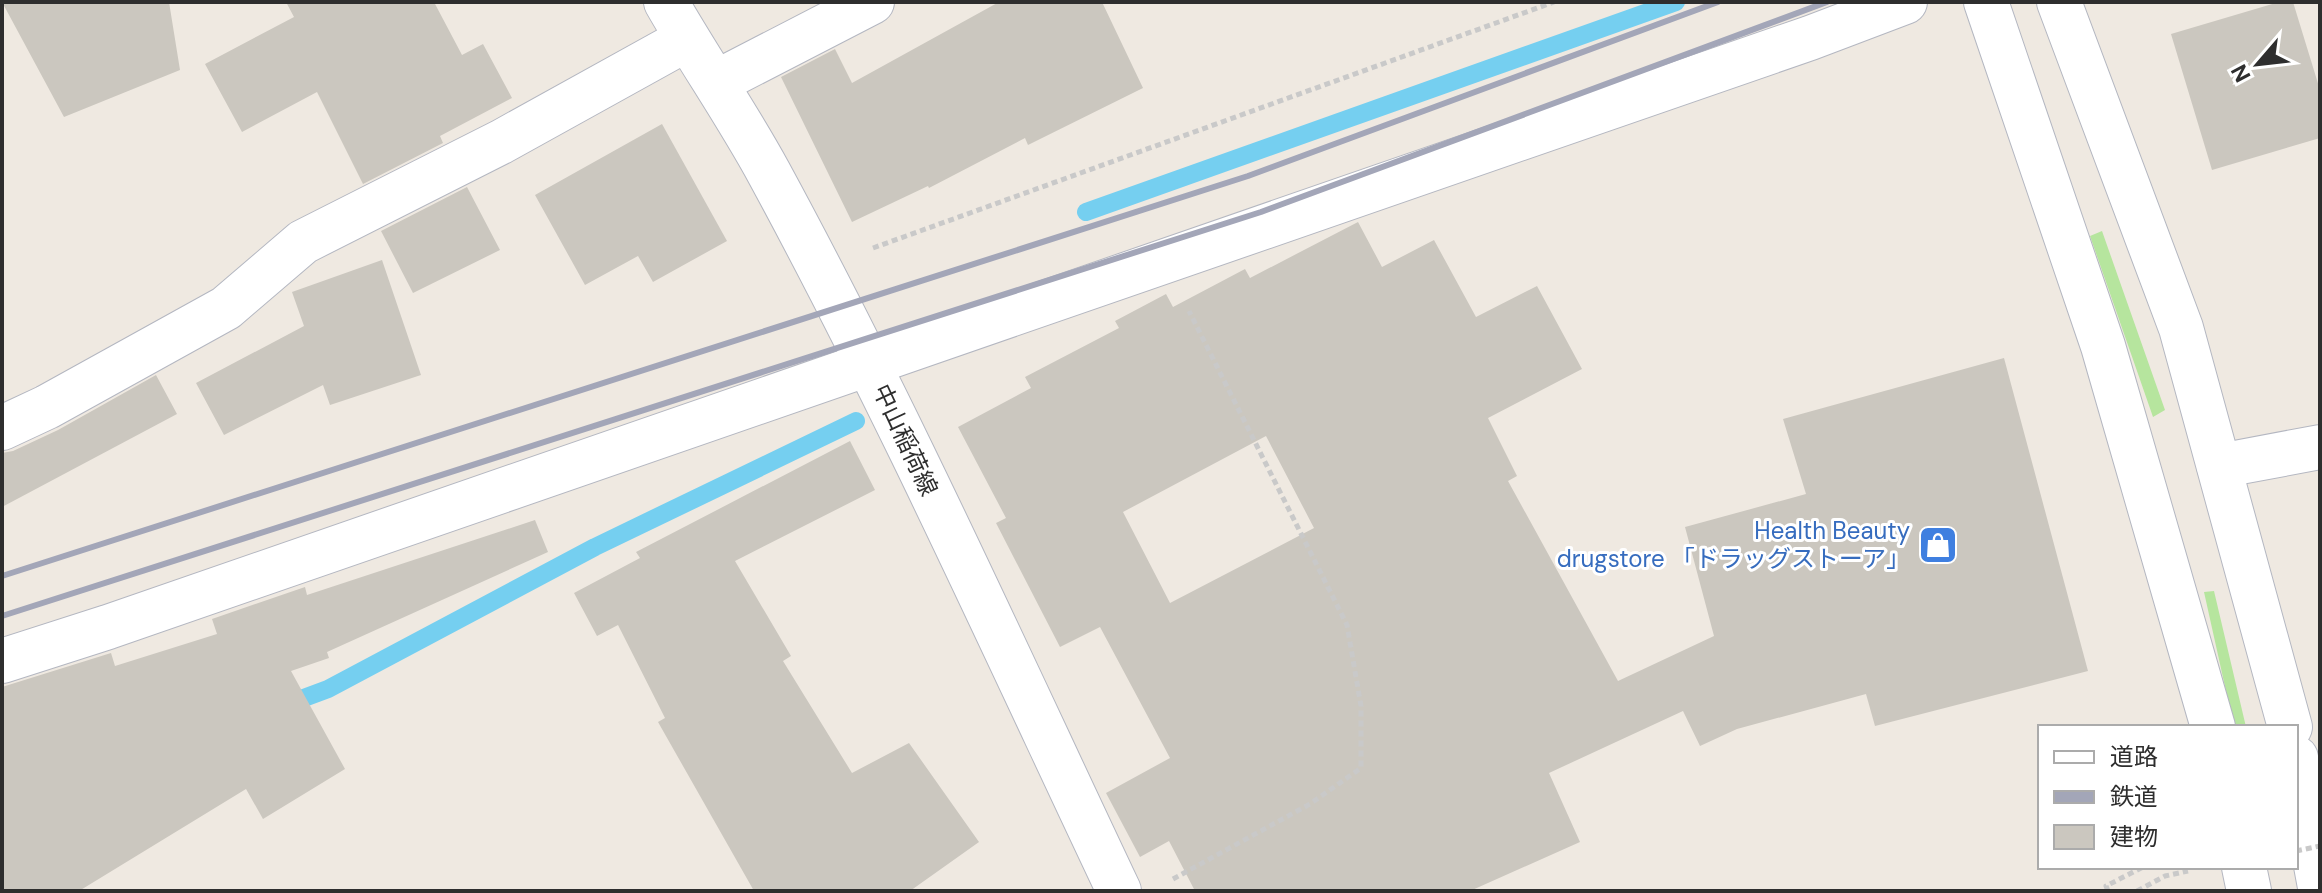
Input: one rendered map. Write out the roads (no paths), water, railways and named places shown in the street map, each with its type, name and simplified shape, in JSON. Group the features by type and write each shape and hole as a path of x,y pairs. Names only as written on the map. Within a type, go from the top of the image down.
{"street":[{"name":"中山稲荷線","path":"666,2 717,82 869,362 1119,891"},
{"path":"717,82 872,2"},
{"path":"2,661 1810,38 1905,2"},
{"path":"1986,2 2103,346 2212,725"},
{"path":"2059,2 2181,328 2289,725"},
{"path":"2,428 47,407 226,308 303,242 501,142 687,39"},
{"path":"2219,466 2320,447"},
{"path":"2298,769 2320,887"},
{"path":"2244,869 2249,891"}],"waterway":[{"path":"1086,212 1676,2"},
{"path":"285,705 328,689 595,547 856,421"}],"railway":[{"path":"2,576 1248,176 1718,2"},
{"path":"2,616 1261,212 1827,2"}],"place":[{"name":"Health Beauty drugstore 「ドラッグストーア」","path":"1938,545"}]}
